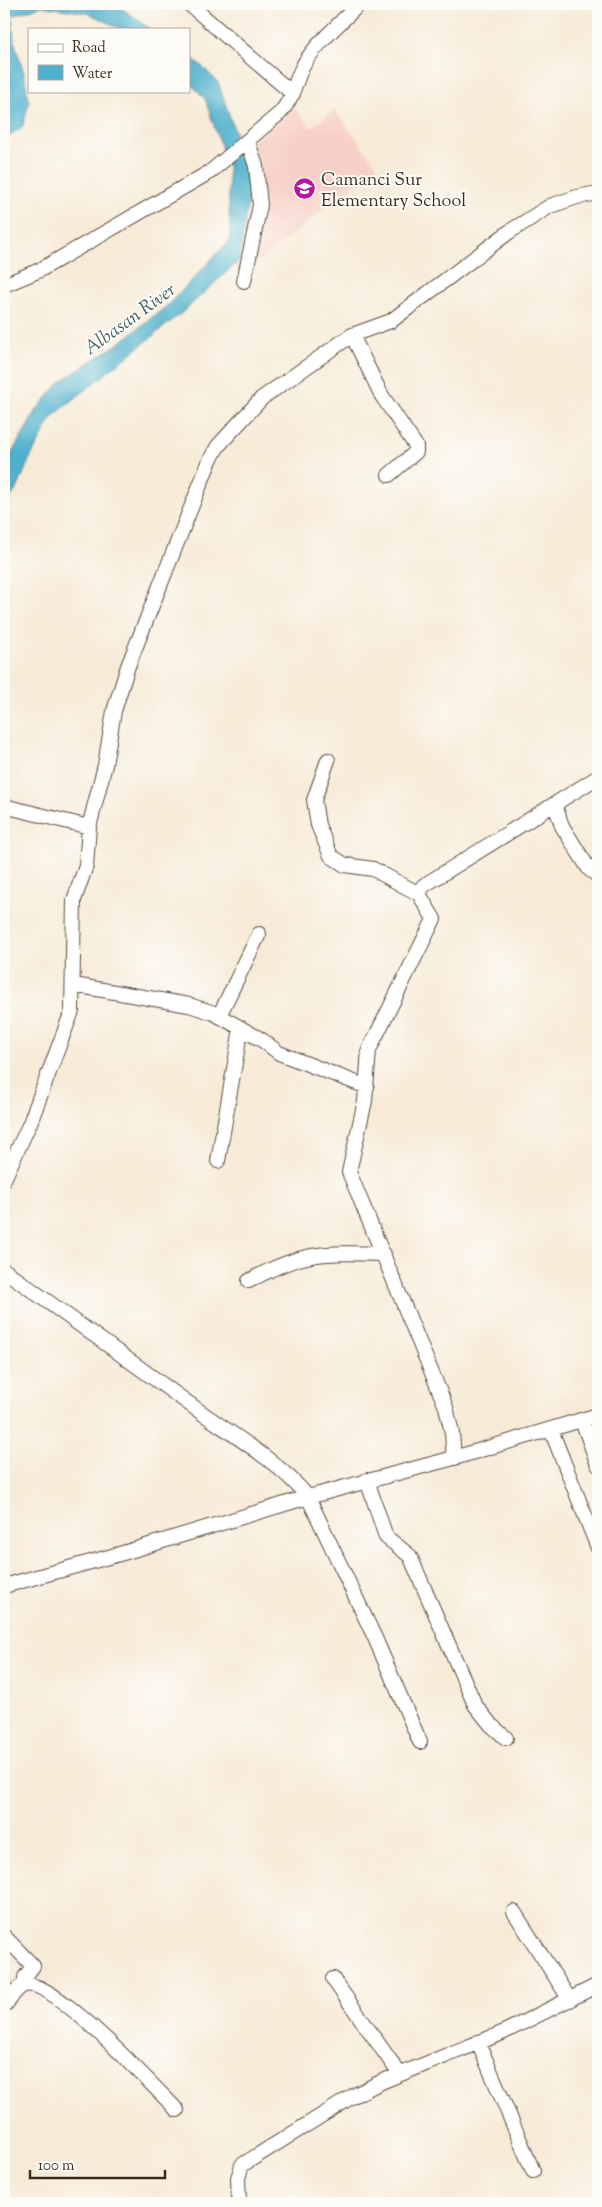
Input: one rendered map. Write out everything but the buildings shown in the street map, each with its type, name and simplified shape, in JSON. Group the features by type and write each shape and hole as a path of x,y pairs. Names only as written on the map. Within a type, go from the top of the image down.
{"street":[{"path":"189,4 293,94"},
{"path":"4,285 40,270 210,172 248,142 280,114 289,103 302,67 359,4"},
{"path":"244,281 260,205 256,166 248,142"},
{"path":"4,1179 30,1123 72,1012 74,985 74,900 86,866 88,827 105,765 114,712 128,666 210,460 218,446 262,398 352,335 391,321 509,232 550,206 577,197 598,193"},
{"path":"352,335 382,396 416,446 416,452 389,475"},
{"path":"328,760 314,800 318,825 331,856 345,865 373,869 419,894 434,919 369,1050 367,1087 349,1172 446,1407 452,1434 454,1458"},
{"path":"419,894 423,886 555,805 598,776"},
{"path":"555,805 562,826 589,869 595,876 598,876"},
{"path":"4,806 88,827"},
{"path":"219,1016 259,934"},
{"path":"74,985 189,1005 219,1016 262,1040 280,1053 367,1087"},
{"path":"218,1161 241,1028"},
{"path":"249,1281 276,1266 308,1255 331,1252 384,1254"},
{"path":"4,1270 292,1477 308,1496 375,1638 420,1742"},
{"path":"4,1586 123,1553 308,1496 454,1458 598,1416"},
{"path":"582,1420 598,1466"},
{"path":"551,1430 598,1548"},
{"path":"367,1480 386,1537 410,1556 414,1563 475,1705 491,1725 506,1738"},
{"path":"514,1912 570,2000"},
{"path":"4,1936 32,1966 25,1977 25,1985"},
{"path":"333,1979 399,2073"},
{"path":"4,2006 15,1990 25,1985 36,1984 110,2041 176,2110"},
{"path":"239,2203 238,2185 242,2165 353,2096 399,2073 502,2033 598,1985"},
{"path":"478,2042 533,2171"}],"shaded area":[{"name":"Camanci Sur Elementary School","path":"293,107 311,128 335,110 377,166 255,264 263,207 252,142"}],"water":[{"path":"4,4 116,4 149,28 119,28 88,13 41,6 12,16 14,40 24,73 29,101 23,126 4,140 4,105 9,98 4,66"},
{"path":"190,57 218,82 243,155 249,194 239,261 184,311 53,416 29,460 18,487 4,507 4,466 38,408 60,382 119,343 168,305 230,240 228,167 205,99 190,83"}],"place":[{"name":"Camanci Sur Elementary School","path":"305,189"}],"water label":[{"name":"Albasan River","path":"129,318"}]}
